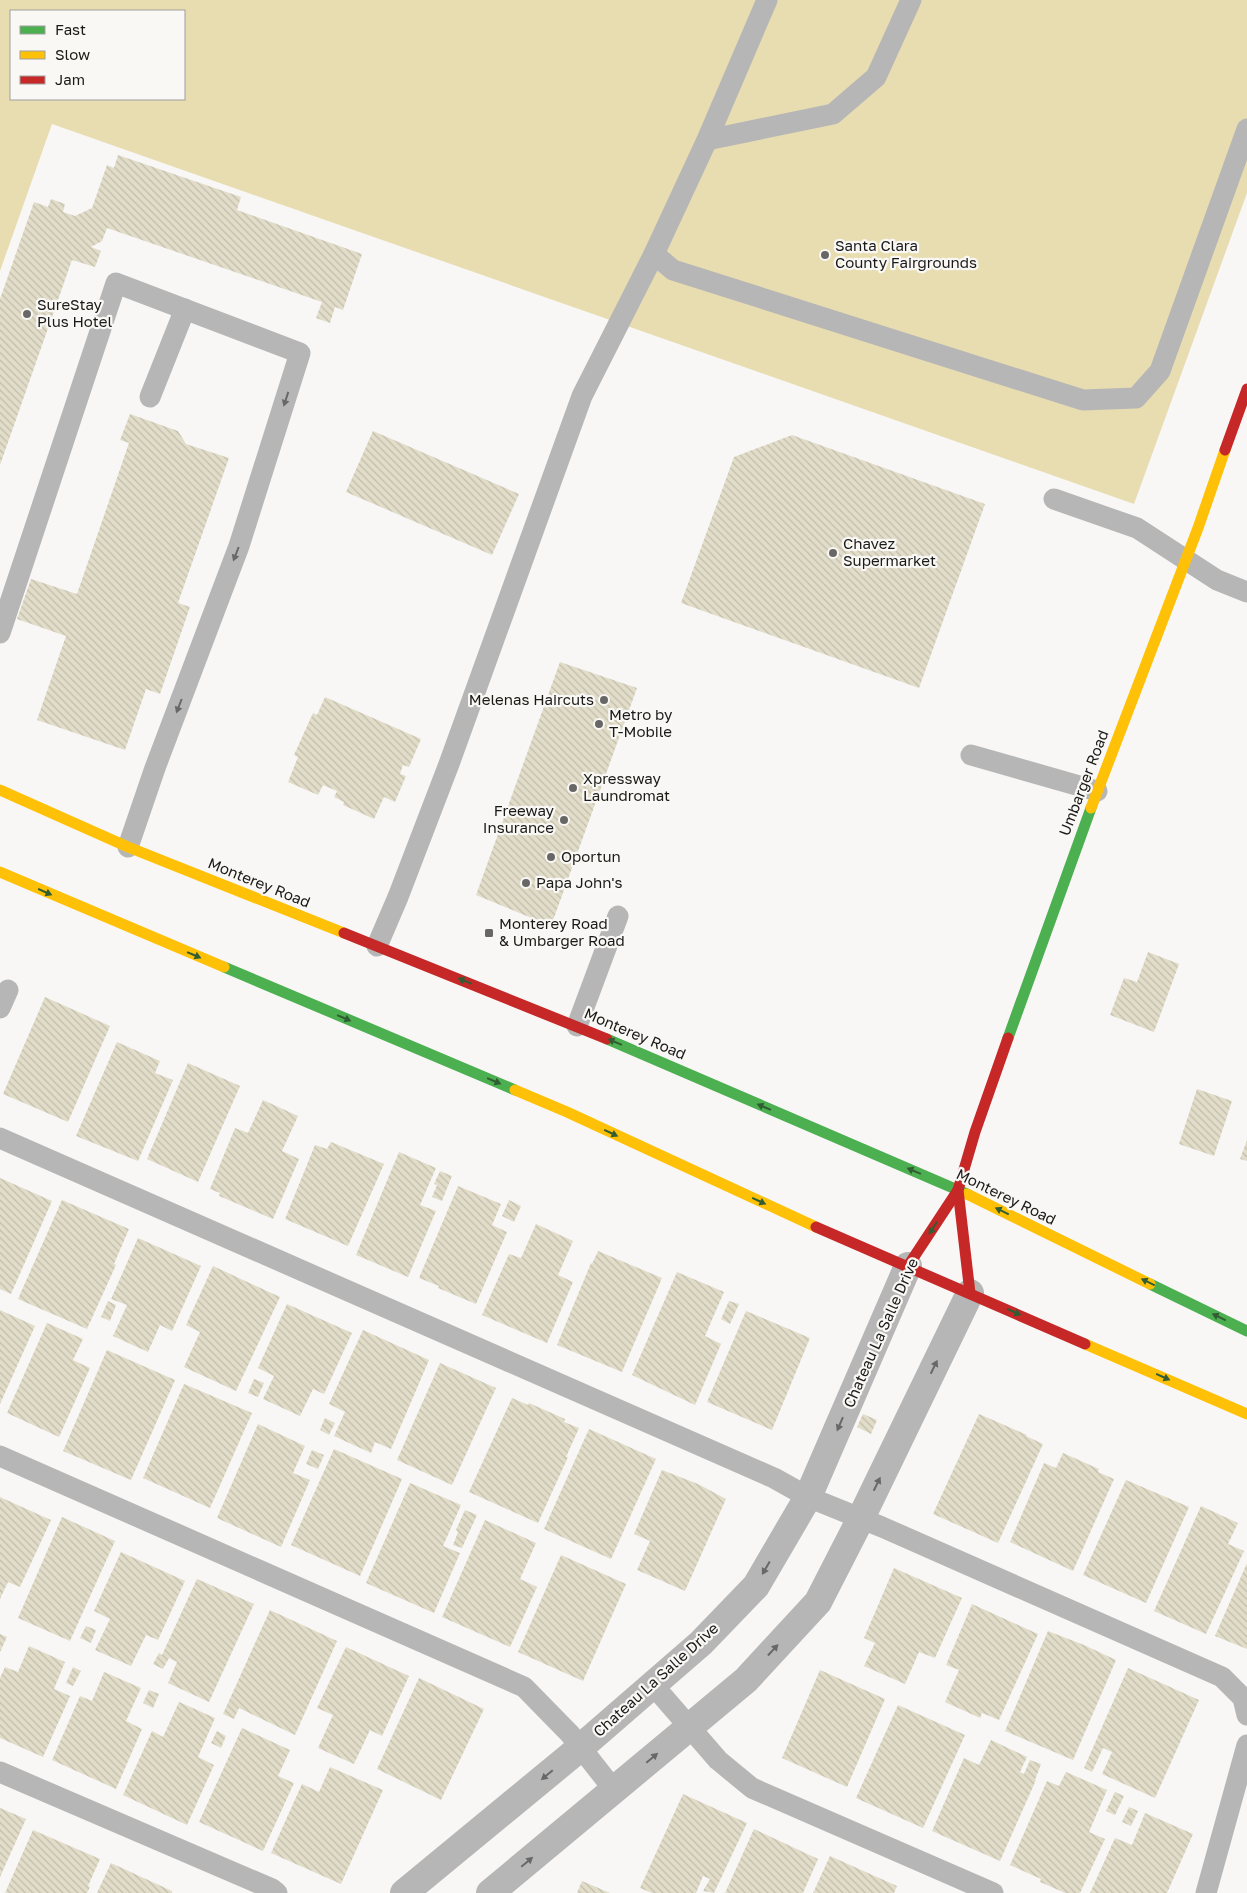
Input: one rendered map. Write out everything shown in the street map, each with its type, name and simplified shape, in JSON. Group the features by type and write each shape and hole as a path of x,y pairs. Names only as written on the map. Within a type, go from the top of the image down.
{"main road":[{"name":"Umbarger Road","path":"958,1190 975,1132 1030,973 1097,791 1242,417 1247,389"},
{"name":"Monterey Road","path":"0,790 128,847 577,1026 958,1190 1247,1330"},
{"path":"0,872 567,1112 839,1238 908,1266 1247,1414"},
{"name":"Chateau La Salle Drive","path":"908,1266 958,1190"},
{"path":"958,1190 970,1293"}],"street":[{"name":"Chateau La Salle Drive","path":"404,1893 580,1748 653,1685 701,1643 756,1586 808,1497 908,1266"},
{"path":"490,1893 746,1680 818,1602 861,1518 970,1293"}],"lane":[{"path":"377,946 449,764 582,396 654,254 707,140 767,0"},
{"path":"707,140 833,114 876,77 911,0"},
{"path":"654,254 673,270 1083,400 1136,398 1160,371 1247,129"},
{"path":"0,633 116,283 300,353 240,546 155,768 128,847"},
{"path":"150,397 185,309"},
{"path":"1054,499 1138,528 1217,580 1247,592"},
{"path":"971,755 1097,791"},
{"path":"577,1026 618,916"},
{"path":"0,1138 774,1478 808,1497 861,1518 1222,1677 1243,1698 1247,1715"},
{"path":"0,1456 524,1687 564,1728 614,1790"},
{"path":"653,1685 718,1760 752,1788 993,1893"},
{"path":"1206,1893 1247,1744"},
{"path":"0,1772 272,1889 277,1893"}],"shaded area":[{"name":"Santa Clara County Fairgrounds","path":"0,0 1247,0 1247,193 1134,504 52,124 0,271"}],"building":[{"name":"SureStay Plus Hotel","path":"118,155 241,197 237,210 362,254 343,310 335,307 330,323 316,318 322,302 107,228 102,241 91,247 101,251 95,267 72,260 0,465 0,299 34,202 48,207 51,199 65,204 63,212 75,216 92,208 107,165 114,168"},
{"path":"130,414 178,431 186,444 229,458 178,603 190,607 160,694 146,689 125,750 37,720 66,636 17,619 31,579 77,594 129,443 120,440"},
{"path":"373,431 519,494 492,555 346,492"},
{"name":"Chavez Supermarket","path":"792,435 985,504 919,688 681,603 734,457"},
{"path":"560,662 637,688 551,926 476,895"},
{"path":"325,697 421,739 409,767 403,765 400,774 406,776 395,802 384,797 374,819 343,805 344,802 334,797 337,791 323,785 318,795 288,782 298,757 294,755 313,713 317,715"},
{"path":"1148,952 1179,964 1154,1032 1110,1015 1124,978 1137,982"},
{"path":"45,997 110,1026 68,1122 3,1094"},
{"path":"117,1042 160,1061 155,1073 173,1080 138,1161 76,1136"},
{"path":"188,1063 240,1086 198,1182 147,1159"},
{"path":"1197,1089 1232,1101 1214,1156 1179,1144"},
{"path":"263,1100 298,1116 282,1151 299,1159 273,1219 219,1196 220,1193 210,1189 235,1128 248,1133"},
{"path":"1247,1140 1247,1161 1240,1159"},
{"path":"331,1142 384,1164 348,1246 285,1219 315,1145 327,1149"},
{"path":"399,1152 436,1168 420,1205 436,1211 408,1277 356,1255"},
{"path":"440,1171 452,1176 442,1201 432,1197 437,1185 434,1184"},
{"path":"0,1178 52,1201 11,1294 0,1289"},
{"path":"458,1186 501,1204 492,1225 507,1232 476,1304 419,1278"},
{"path":"62,1200 129,1229 114,1264 116,1265 87,1329 18,1299"},
{"path":"509,1200 521,1206 514,1222 502,1216"},
{"path":"536,1224 573,1241 558,1275 573,1282 547,1343 482,1315 509,1254 521,1258"},
{"path":"138,1238 201,1266 172,1331 160,1325 148,1352 113,1336 127,1305 111,1299"},
{"path":"598,1251 662,1278 622,1372 557,1345 591,1263"},
{"path":"213,1266 280,1297 236,1391 184,1367 200,1332 186,1325"},
{"path":"677,1272 724,1292 705,1336 721,1344 695,1405 632,1375"},
{"path":"108,1301 116,1305 110,1321 101,1317"},
{"path":"729,1301 739,1304 730,1324 721,1319"},
{"path":"287,1304 352,1333 324,1394 313,1389 300,1416 263,1399 274,1376 258,1368"},
{"path":"0,1310 35,1326 0,1404"},
{"path":"746,1311 810,1338 772,1430 707,1402"},
{"path":"47,1323 83,1339 73,1360 90,1368 59,1437 7,1413"},
{"path":"363,1330 429,1360 391,1449 375,1442 371,1453 334,1436 345,1412 329,1404"},
{"path":"107,1350 175,1380 131,1480 63,1451"},
{"path":"440,1363 496,1388 452,1485 397,1460"},
{"path":"254,1379 264,1383 258,1397 248,1393"},
{"path":"184,1384 252,1413 210,1508 143,1478"},
{"path":"512,1398 528,1405 529,1403 565,1419 564,1422 579,1428 538,1523 469,1492"},
{"path":"863,1414 877,1420 871,1434 857,1427"},
{"path":"979,1414 1043,1444 998,1543 933,1514"},
{"path":"325,1418 335,1423 329,1435 320,1430"},
{"path":"258,1424 305,1446 293,1473 310,1480 281,1547 217,1518"},
{"path":"589,1429 656,1459 611,1559 544,1529"},
{"path":"334,1449 402,1479 360,1576 291,1545"},
{"path":"312,1450 324,1455 318,1469 306,1464"},
{"path":"1063,1453 1099,1469 1098,1472 1114,1479 1073,1571 1010,1542 1044,1463 1056,1468"},
{"path":"662,1470 698,1484 726,1499 685,1591 637,1570 650,1541 634,1534"},
{"path":"1126,1480 1189,1507 1146,1603 1083,1575"},
{"path":"410,1483 461,1505 443,1546 460,1553 434,1613 366,1583"},
{"path":"0,1497 51,1520 20,1587 8,1582 0,1599"},
{"path":"1201,1506 1238,1523 1228,1544 1244,1551 1206,1634 1154,1611"},
{"path":"465,1510 477,1515 462,1548 453,1545 458,1532 456,1530"},
{"path":"62,1517 115,1541 70,1641 18,1618"},
{"path":"485,1520 536,1543 520,1579 537,1587 510,1647 442,1617"},
{"path":"121,1552 185,1581 158,1640 146,1635 131,1666 95,1650 110,1619 94,1611"},
{"path":"561,1555 626,1584 583,1681 518,1652"},
{"path":"1247,1563 1247,1649 1215,1636"},
{"path":"894,1568 962,1598 935,1658 919,1652 905,1684 864,1666 875,1643 864,1638"},
{"path":"197,1579 254,1604 209,1702 168,1683 177,1662 169,1658 163,1669 153,1664 159,1653 162,1655"},
{"path":"972,1604 1038,1634 999,1720 982,1713 980,1718 945,1702 959,1670 946,1665"},
{"path":"270,1610 337,1641 295,1735 239,1708 234,1719 223,1714"},
{"path":"86,1626 96,1630 91,1643 80,1638"},
{"path":"1048,1631 1116,1660 1073,1760 1005,1731"},
{"path":"0,1634 7,1637 0,1652"},
{"path":"29,1646 65,1662 54,1689 70,1696 43,1757 0,1738 0,1678 5,1667 18,1672"},
{"path":"346,1647 409,1676 382,1736 370,1730 354,1764 318,1748 333,1715 317,1708"},
{"path":"73,1667 81,1671 73,1686 66,1683"},
{"path":"1128,1668 1199,1700 1155,1798 1102,1774 1112,1752 1103,1748 1092,1772 1084,1768"},
{"path":"820,1670 885,1699 847,1787 782,1758"},
{"path":"104,1672 141,1688 126,1721 142,1729 116,1789 52,1760 80,1696 92,1701"},
{"path":"419,1678 484,1709 441,1800 377,1769"},
{"path":"149,1690 159,1694 153,1708 143,1703"},
{"path":"179,1702 215,1718 198,1757 214,1765 187,1825 123,1795 152,1731 163,1737"},
{"path":"898,1705 965,1735 923,1828 856,1798"},
{"path":"242,1728 290,1750 278,1776 294,1783 263,1851 199,1822"},
{"path":"217,1731 226,1736 221,1748 211,1743"},
{"path":"991,1740 1027,1757 1020,1772 1024,1774 1030,1760 1041,1764 1036,1780 1000,1861 932,1831 964,1758 979,1765"},
{"path":"330,1767 383,1790 341,1884 271,1853 302,1784 319,1792"},
{"path":"1066,1772 1107,1790 1089,1832 1105,1839 1080,1893 1065,1893 1040,1882 1041,1879 1010,1865 1047,1781 1059,1786"},
{"path":"1115,1792 1124,1796 1115,1815 1106,1811"},
{"path":"683,1794 747,1823 714,1893 703,1891 710,1879 703,1876 696,1893 652,1893 640,1888"},
{"path":"1129,1807 1138,1811 1131,1826 1122,1822"},
{"path":"0,1808 26,1819 0,1877"},
{"path":"1145,1813 1193,1834 1167,1893 1090,1893 1115,1838 1132,1845"},
{"path":"754,1829 818,1859 803,1893 725,1893"},
{"path":"33,1830 100,1859 88,1886 90,1887 87,1893 5,1893"},
{"path":"830,1856 897,1886 894,1893 813,1893"},
{"path":"111,1863 172,1891 172,1893 97,1893"},
{"path":"582,1881 610,1893 577,1893"}],"traffic: fast":[{"path":"1008,1038 1091,808"},
{"path":"224,967 515,1090"},
{"path":"607,1039 967,1194"},
{"path":"1150,1284 1247,1331"}],"traffic: slow":[{"path":"1091,808 1198,528 1225,450"},
{"path":"0,790 128,847 344,933"},
{"path":"0,872 224,967"},
{"path":"515,1090 567,1112 816,1227"},
{"path":"967,1194 1150,1284"},
{"path":"1085,1344 1247,1414"}],"traffic: jam":[{"path":"1225,450 1247,389"},
{"path":"344,933 607,1039"},
{"path":"908,1266 958,1190 975,1132 1008,1038"},
{"path":"958,1190 970,1293"},
{"path":"816,1227 1085,1344"}],"place":[{"name":"Santa Clara County Fairgrounds","path":"825,255"},
{"name":"SureStay Plus Hotel","path":"27,314"},
{"name":"Chavez Supermarket","path":"833,553"},
{"name":"Melenas Haircuts","path":"604,700"},
{"name":"Metro by T-Mobile","path":"599,724"},
{"name":"Xpressway Laundromat","path":"573,788"},
{"name":"Freeway Insurance","path":"564,820"},
{"name":"Oportun","path":"551,857"},
{"name":"Papa John's","path":"526,883"},
{"name":"Monterey Road & Umbarger Road","path":"489,933"}]}
